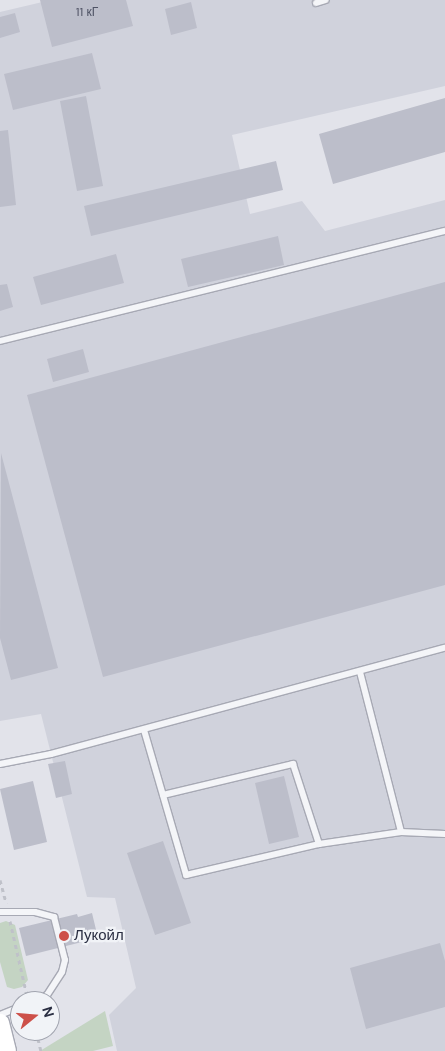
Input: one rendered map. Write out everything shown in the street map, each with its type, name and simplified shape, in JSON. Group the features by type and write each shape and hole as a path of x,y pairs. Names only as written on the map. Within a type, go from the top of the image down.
{"street":[{"path":"1,1030 7,1051"}],"lane":[{"path":"316,3 326,0"},
{"path":"0,341 445,231"},
{"path":"0,764 144,730 445,648"},
{"path":"360,672 401,832"},
{"path":"144,730 186,875 319,844 401,832 445,834"},
{"path":"163,795 292,764 319,844"},
{"path":"0,912 35,912 54,917 63,966 48,991"}],"path":[{"path":"0,880 27,991"}],"shaded area":[{"path":"51,0 445,0 445,86 232,135 250,214 302,201 325,231 445,200 445,1051 117,1051 109,1015 136,988 115,898 87,897 41,714 0,721 0,12"}],"green space":[{"path":"6,921 15,925 28,980 22,987 14,989 7,987 0,962 0,923"},
{"path":"105,1011 113,1046 93,1051 40,1051 56,1041 60,1041 60,1039"}],"building":[{"path":"40,0 126,0 133,26 52,47"},
{"path":"191,2 197,28 171,35 165,9"},
{"path":"15,13 20,32 0,38 0,17"},
{"path":"92,53 101,89 13,110 4,74"},
{"path":"86,96 103,186 77,191 60,101"},
{"path":"445,98 445,152 333,184 319,134"},
{"path":"8,130 16,205 0,207 0,131"},
{"path":"276,161 283,190 91,236 84,206"},
{"path":"278,236 284,265 188,287 181,259"},
{"path":"116,254 124,283 41,305 33,277"},
{"path":"445,282 445,585 103,677 27,395"},
{"path":"7,284 13,307 0,311 0,285"},
{"path":"83,349 89,372 53,382 47,359"},
{"path":"1,453 58,668 11,680 0,638"},
{"path":"65,761 72,794 56,798 48,764"},
{"path":"284,776 299,837 269,844 255,783"},
{"path":"33,781 47,842 14,850 0,789"},
{"path":"163,841 191,923 155,935 127,853"},
{"path":"92,913 98,938 26,956 19,928 77,914 78,917"},
{"path":"440,943 445,961 445,1007 366,1029 350,968"}],"place":[{"name":"Лукойл","path":"64,936"}]}
